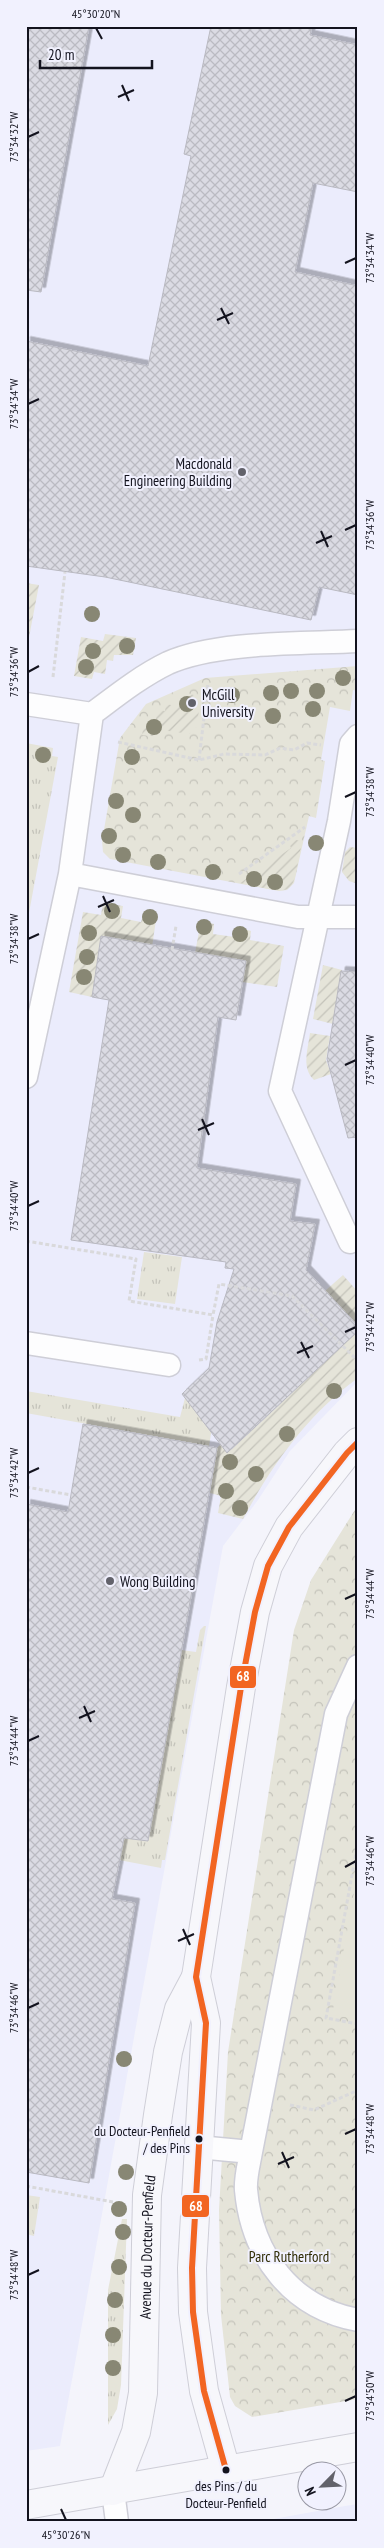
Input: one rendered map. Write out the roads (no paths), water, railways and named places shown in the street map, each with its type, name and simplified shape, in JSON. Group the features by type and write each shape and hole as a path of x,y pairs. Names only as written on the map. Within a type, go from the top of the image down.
{"main road":[{"name":"Avenue du Docteur-Penfield","path":"113,2491 136,2432 144,2393 147,2196 168,2052 179,2009 196,1977 241,1687 255,1612 268,1566 289,1527 358,1442"},
{"name":"Avenue du Docteur-Penfield","path":"196,1977 206,2024 192,2268 193,2312 204,2390 226,2470"},
{"path":"26,2506 358,2447"}],"lane":[{"path":"26,704 92,714 168,663 200,652 358,641"},
{"path":"26,1077 70,874 92,714"},
{"path":"350,1242 280,1091 338,821 351,744 358,736"},
{"path":"70,874 298,917 358,917"},
{"path":"26,1342 169,1365"},
{"path":"358,1666 336,1714 251,2152 246,2188 251,2216 259,2242 280,2278 312,2306 342,2317 358,2320"},
{"path":"198,2147 251,2152"},
{"path":"113,2491 117,2522"}],"place":[{"name":"Macdonald Engineering Building","path":"242,472"},
{"name":"McGill University","path":"192,703"},
{"name":"Wong Building","path":"110,1581"},
{"name":"du Docteur-Penfield / des Pins","path":"199,2139"},
{"name":"des Pins / du Docteur-Penfield","path":"226,2470"}],"park label":[{"name":"Parc Rutherford","path":"289,2256"}]}
